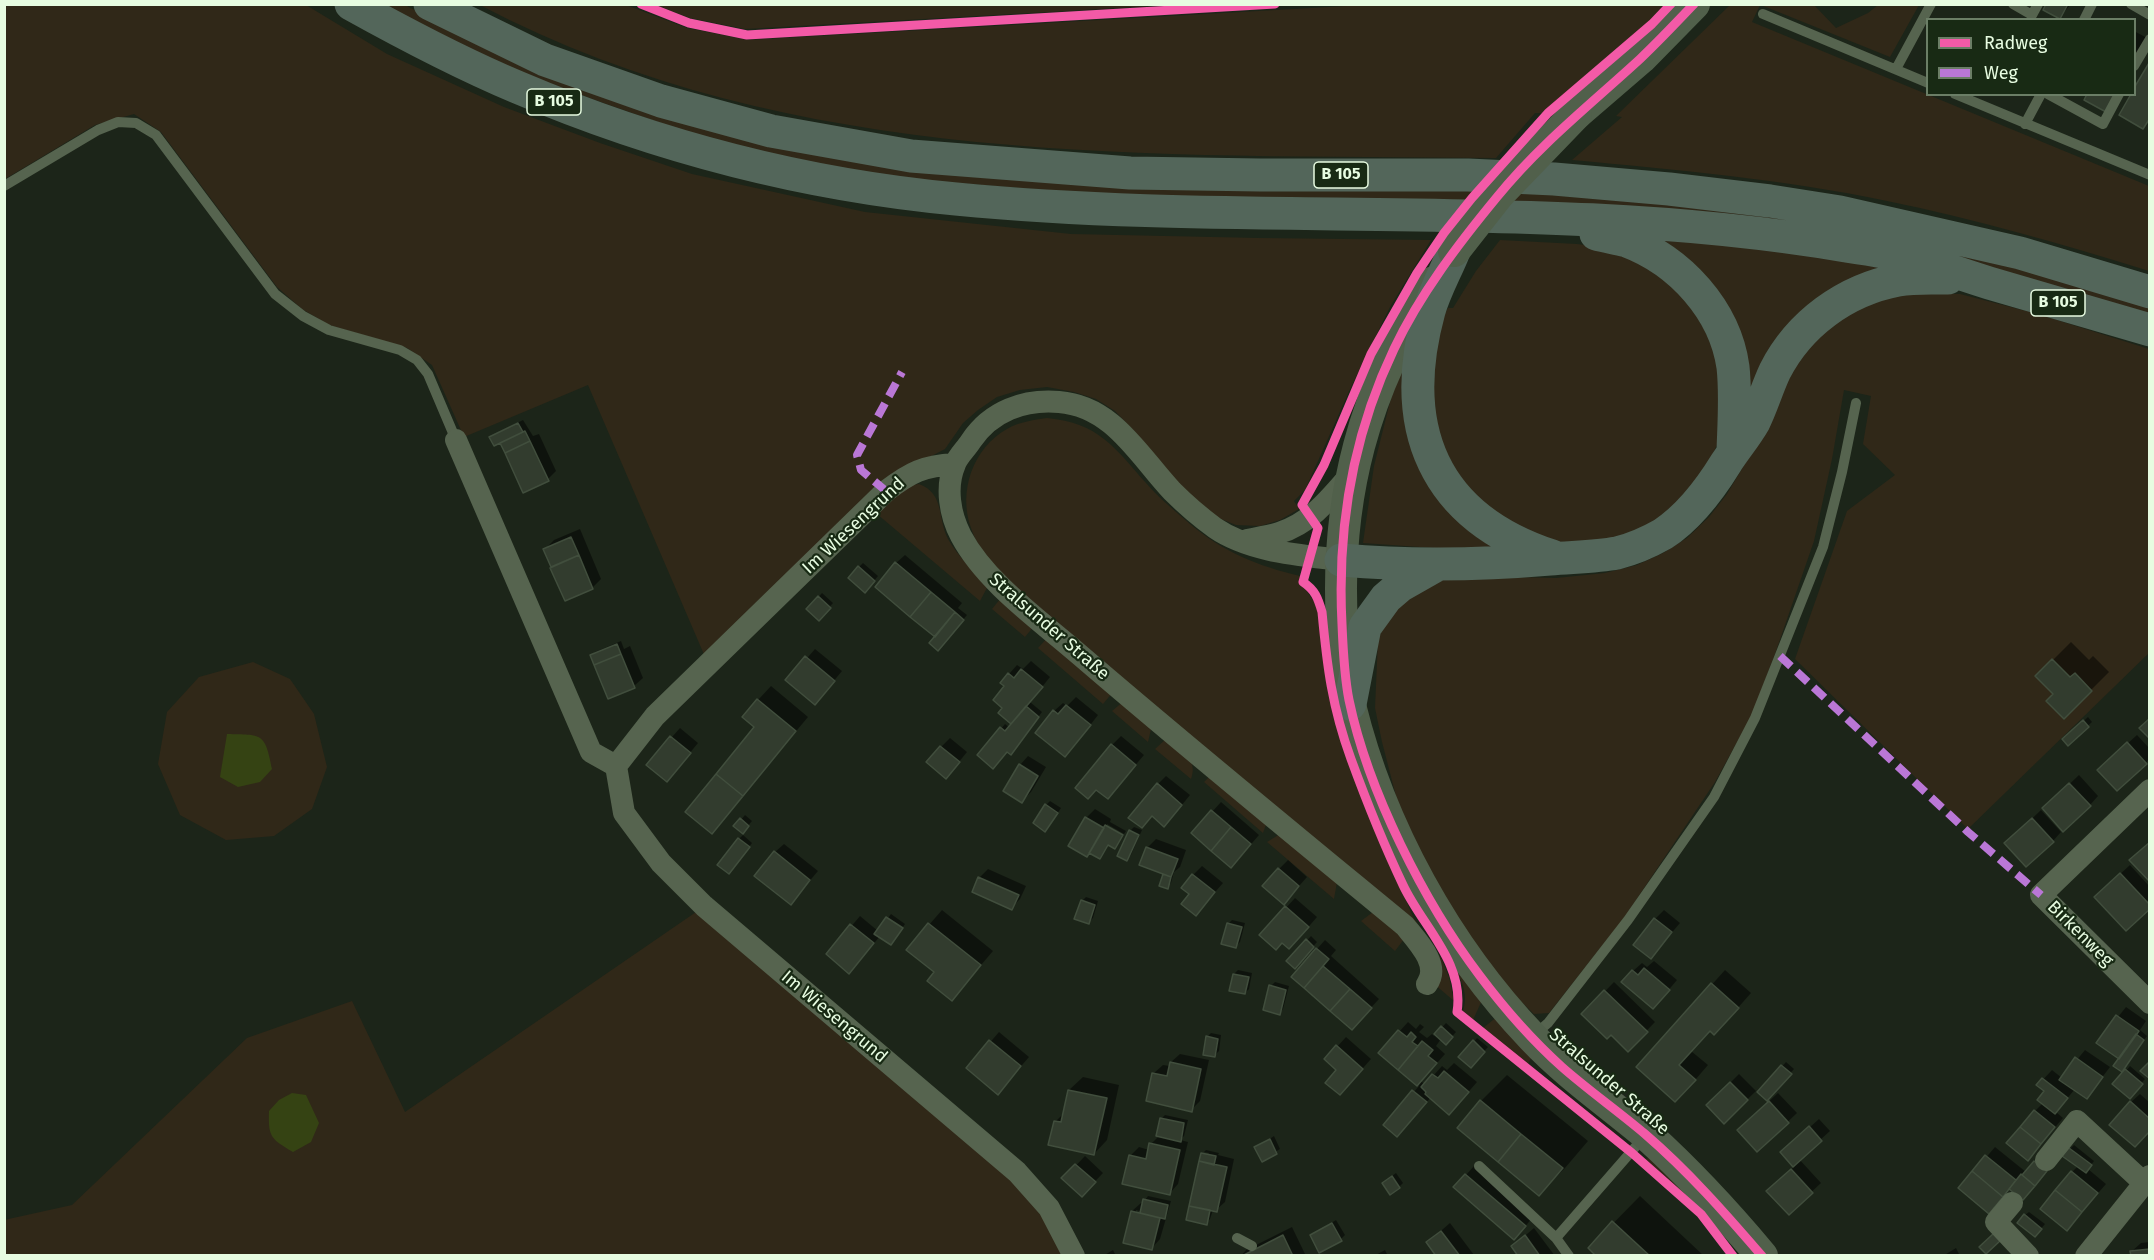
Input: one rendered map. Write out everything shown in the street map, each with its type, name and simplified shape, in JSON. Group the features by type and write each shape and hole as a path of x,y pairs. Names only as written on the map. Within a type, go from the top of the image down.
{"highway":[{"name":"B 105","path":"351,4 467,64 585,114 673,143 770,168 855,186 953,199 1085,208 1539,218 1670,225 1842,245 1909,257 1967,277 2150,330"},
{"name":"B 105","path":"430,4 545,60 661,101 771,131 911,156 1130,173 1468,175 1554,179 1669,189 1840,212 2020,254 2150,292"},
{"path":"1539,218 1574,230 1627,241 1672,266 1695,286 1723,331 1732,364 1736,398 1733,452"},
{"path":"1454,251 1424,308 1418,376 1418,408 1424,439 1434,465 1450,491 1466,509 1485,524 1530,549 1560,558"},
{"path":"1341,560 1391,564 1509,562 1617,553 1640,546 1665,533 1712,485 1754,422 1775,371 1792,345 1810,324 1829,308 1873,286 1900,280 1967,277"},
{"path":"1350,704 1365,627 1386,598 1400,586 1440,563"}],"street":[{"path":"1454,251 1498,195 1576,114 1641,58 1695,4"},
{"name":"Stralsunder Straße","path":"1424,308 1395,347 1372,400 1351,474 1344,514 1341,560 1342,644 1350,704 1377,789 1400,843 1433,904 1479,975 1532,1037 1560,1065 1646,1135 1697,1182 1762,1256"},
{"name":"Stralsunder Straße","path":"1341,560 1281,551 1242,541 1218,530 1172,490 1129,440 1109,421 1087,408 1063,402 1036,400 1013,407 993,417 978,431 955,464 949,497 952,512 960,534 990,577 1120,690 1406,926 1430,962 1431,978 1427,984"},
{"path":"456,440 591,752 616,766"},
{"name":"Im Wiesengrund","path":"955,464 930,467 910,473 886,491 655,716 616,766 624,813 661,863 704,906 1017,1172 1049,1208 1074,1256"},
{"name":"Stralsunder Straße","path":"1242,541 1295,527 1319,510 1351,474"},
{"name":"Birkenweg","path":"2150,790 2041,894 2150,1003"},
{"path":"2046,1160 2077,1121 2147,1179 2086,1256"},
{"path":"2012,1203 1996,1222 2028,1256"}],"lane":[{"path":"1896,69 1931,4"},
{"path":"2013,4 2032,15 2038,4"},
{"path":"2085,18 2092,4"},
{"path":"2131,4 2150,15"},
{"path":"1762,14 1926,82"},
{"path":"2136,63 2150,39"},
{"path":"1960,96 2150,175"},
{"path":"2025,124 2040,96"},
{"path":"2052,96 2103,124 2118,96"},
{"path":"4,186 98,130 118,123 136,123 156,135 275,294 303,316 329,330 400,350 417,360 428,374 456,440"},
{"path":"1532,1037 1548,1023 1628,920 1714,797 1755,718 1823,548 1856,404"},
{"path":"1556,1238 1646,1135"},
{"path":"1479,1166 1556,1238 1569,1256"},
{"path":"1237,1238 1252,1246"}],"shaded area":[{"path":"4,5 306,5 387,54 504,107 600,143 692,174 865,212 1071,234 1431,240 1390,307 1305,490 1294,501 1299,509 1280,520 1260,526 1236,525 1211,515 1176,482 1115,411 1096,399 1074,392 1047,387 1020,390 997,397 978,410 963,423 945,449 887,479 706,659 588,385 464,437 432,365 407,348 329,325 302,309 277,287 161,132 134,114 95,125 5,179"},
{"path":"380,5 405,5 486,48 709,129 1463,189 1654,199 1882,232 2149,304 2149,317 1879,245 1133,197 894,178 774,156 706,139 507,69"},
{"path":"480,5 626,5 687,28 748,40 1364,5 1664,5 1648,22 1542,113 1535,113 1496,158 1236,156 1106,151 976,142 848,125 722,98 599,59"},
{"path":"656,5 1173,5 745,29 690,18"},
{"path":"1730,5 1760,5 1752,22 1926,94 1926,96 1931,96 2149,186 2149,271 1986,224 1848,193 1730,176 1572,160 1622,117 1616,116"},
{"path":"1761,5 1814,5 1836,28 1868,13 1878,5 1919,5 1890,57"},
{"path":"1653,233 1866,264 1894,273 1873,278 1747,410"},
{"path":"1500,240 1607,248 1656,265 1717,336 1720,438 1708,465 1675,505 1647,527 1601,542 1553,542 1482,510 1433,437 1435,331 1448,308 1453,308 1476,271"},
{"path":"1903,293 1960,294 2038,314 2149,349 2149,653 1968,829 1795,659 1847,511 1895,475 1863,444 1871,396 1844,390 1814,541 1752,715 1715,782 1624,918 1549,1013 1534,1014 1505,986 1479,953 1415,847 1396,796 1375,708 1378,640 1386,615 1428,582 1468,576 1556,578 1605,573 1637,565 1663,553 1687,538 1709,517 1727,494 1747,460 1793,359 1841,311"},
{"path":"1407,357 1408,413 1505,553 1363,543 1374,466 1391,398"},
{"path":"1047,418 1080,425 1104,439 1151,489 1215,543 1255,563 1300,576 1299,584 1314,602 1320,617 1330,700 1350,765 1413,917 1442,960 1449,977 1454,1001 1433,983 1437,964 1006,581 986,556 977,543 967,514 966,500 971,472 985,447 995,437 1016,425"},
{"path":"919,484 927,488 937,500 945,531 952,546 988,586 980,601 877,514 905,486"},
{"path":"1001,598 1034,626 1025,637 992,609"},
{"path":"1048,637 1113,692 1103,704 1038,648"},
{"path":"253,662 290,679 314,714 327,767 312,809 274,836 226,840 180,815 158,764 167,712 199,677"},
{"path":"1124,701 1152,725 1148,742 1112,711"},
{"path":"227,734 255,736 264,742 272,769 260,782 238,787 220,777"},
{"path":"1167,738 1190,760 1193,772 1191,779 1155,749"},
{"path":"1211,775 1267,822 1263,833 1204,782"},
{"path":"1280,834 1337,882 1334,899 1267,842"},
{"path":"699,910 1012,1176 1041,1213 1066,1255 5,1256 4,1220 72,1205 247,1038 352,1001 405,1112"},
{"path":"1373,912 1404,939 1395,951 1361,921"},
{"path":"1455,960 1483,998 1473,1020 1463,1011 1465,993"},
{"path":"1498,1016 1532,1056 1527,1066 1483,1028"},
{"path":"292,1093 306,1095 319,1123 311,1142 293,1152 272,1136 269,1120 269,1111 279,1100"},
{"path":"1649,1158 1686,1186 1684,1196 1645,1159"}],"building":[{"path":"2046,4 2068,4 2061,18 2043,10"},
{"path":"2149,63 2150,118 2143,129 2119,115 2130,96 2136,96 2136,85"},
{"path":"2086,96 2115,96 2106,112 2084,100"},
{"path":"518,423 523,432 494,446 489,437"},
{"path":"525,431 530,441 505,453 500,443"},
{"path":"530,441 549,481 523,493 505,453"},
{"path":"571,537 579,555 551,567 543,549"},
{"path":"579,555 593,589 565,601 550,568"},
{"path":"895,562 931,592 910,617 875,587"},
{"path":"858,566 875,581 865,593 848,578"},
{"path":"931,592 955,612 935,637 910,617"},
{"path":"818,596 831,608 819,621 806,609"},
{"path":"955,612 964,620 938,651 929,643"},
{"path":"617,644 621,654 594,665 590,655"},
{"path":"621,654 635,688 608,699 594,665"},
{"path":"805,656 835,681 815,705 785,680"},
{"path":"2052,659 2070,677 2075,673 2092,691 2064,719 2046,701 2053,694 2035,676"},
{"path":"1021,669 1043,687 1011,724 998,713 1002,708 993,700 1004,686 1000,683 1008,673 1014,678"},
{"path":"757,699 796,731 743,796 716,774 754,727 742,717"},
{"path":"1066,705 1091,725 1065,757 1035,733 1053,710 1058,714"},
{"path":"1026,706 1039,717 1011,755 1007,752 993,769 977,755 1000,727 1005,731"},
{"path":"2150,718 2150,739 2139,728"},
{"path":"2083,720 2089,727 2068,746 2062,739"},
{"path":"670,736 691,753 667,782 646,765"},
{"path":"2127,742 2147,764 2117,791 2097,770"},
{"path":"1111,744 1136,765 1108,799 1096,790 1088,799 1075,788"},
{"path":"940,746 960,762 946,779 926,762"},
{"path":"1019,764 1038,776 1022,803 1003,791"},
{"path":"716,774 743,796 712,834 685,812"},
{"path":"1157,783 1182,805 1164,827 1152,816 1142,828 1128,818"},
{"path":"2069,783 2091,806 2063,832 2042,808"},
{"path":"1045,804 1058,813 1045,832 1033,823"},
{"path":"1211,810 1231,827 1211,851 1191,833"},
{"path":"1085,817 1104,828 1087,857 1068,846"},
{"path":"740,818 749,826 743,834 733,826"},
{"path":"2032,818 2054,842 2026,867 2004,843"},
{"path":"1105,825 1123,835 1115,849 1108,845 1100,859 1089,853"},
{"path":"1231,827 1251,844 1231,868 1211,851"},
{"path":"1129,830 1139,835 1127,861 1117,856"},
{"path":"738,838 750,847 729,874 717,865"},
{"path":"2150,842 2150,882 2129,860"},
{"path":"1146,847 1178,859 1171,877 1139,865"},
{"path":"774,851 810,880 791,905 754,876"},
{"path":"1278,868 1299,886 1284,905 1262,886"},
{"path":"2120,873 2150,905 2150,909 2126,931 2094,897"},
{"path":"1163,874 1171,877 1168,889 1159,886"},
{"path":"1192,874 1215,892 1196,916 1181,904 1189,894 1181,888"},
{"path":"978,877 1019,895 1012,910 972,892"},
{"path":"1081,900 1095,905 1089,924 1074,919"},
{"path":"1285,906 1309,927 1289,949 1282,943 1276,950 1259,935"},
{"path":"886,917 903,928 891,945 874,934"},
{"path":"1654,918 1672,932 1651,959 1633,945"},
{"path":"928,923 981,965 952,1001 927,981 934,972 906,950"},
{"path":"1227,923 1242,927 1236,948 1221,944"},
{"path":"850,924 874,943 849,974 826,954"},
{"path":"1306,939 1314,947 1295,969 1286,961"},
{"path":"1316,948 1329,959 1304,988 1291,977"},
{"path":"1323,966 1350,989 1330,1011 1304,988"},
{"path":"1644,968 1670,990 1653,1009 1621,982 1632,970 1638,975"},
{"path":"1233,974 1249,977 1245,994 1229,991"},
{"path":"1711,983 1739,1008 1714,1035 1710,1031 1679,1065 1696,1080 1675,1102 1636,1067"},
{"path":"1269,985 1286,990 1280,1015 1263,1010"},
{"path":"1350,989 1372,1008 1352,1030 1330,1011"},
{"path":"1604,990 1648,1032 1628,1052 1611,1035 1607,1039 1581,1014"},
{"path":"2116,1015 2139,1031 2119,1059 2096,1043"},
{"path":"1441,1026 1453,1037 1446,1045 1434,1034"},
{"path":"1398,1030 1407,1037 1411,1032 1416,1037 1412,1042 1418,1046 1398,1070 1378,1053"},
{"path":"2136,1034 2144,1040 2122,1072 2113,1066"},
{"path":"1206,1036 1218,1039 1215,1057 1203,1055"},
{"path":"989,1040 1021,1066 998,1095 966,1068"},
{"path":"1473,1040 1485,1052 1471,1068 1458,1057"},
{"path":"1422,1041 1433,1050 1428,1056 1437,1063 1417,1086 1398,1070"},
{"path":"1336,1045 1363,1069 1340,1095 1325,1083 1336,1070 1324,1059"},
{"path":"2075,1057 2103,1077 2087,1099 2059,1080"},
{"path":"2150,1061 2150,1079 2140,1071"},
{"path":"1170,1062 1201,1069 1192,1112 1146,1101 1152,1073 1167,1076"},
{"path":"1781,1065 1792,1074 1767,1101 1757,1092"},
{"path":"2125,1069 2143,1084 2130,1099 2112,1084"},
{"path":"1444,1071 1469,1092 1449,1115 1425,1094 1426,1092 1421,1087 1432,1074 1438,1078"},
{"path":"2042,1078 2068,1098 2055,1114 2037,1100 2044,1091 2036,1085"},
{"path":"1730,1082 1748,1100 1724,1124 1706,1105"},
{"path":"1068,1090 1107,1098 1094,1155 1048,1145 1054,1121 1061,1122"},
{"path":"1412,1090 1427,1102 1397,1137 1383,1125"},
{"path":"1480,1100 1521,1134 1498,1162 1457,1128"},
{"path":"1769,1101 1789,1123 1757,1152 1737,1130"},
{"path":"2130,1101 2150,1119 2150,1131 2135,1147 2109,1125"},
{"path":"2034,1110 2055,1127 2041,1144 2020,1127"},
{"path":"1160,1118 1184,1123 1181,1142 1156,1136"},
{"path":"1809,1126 1822,1141 1793,1167 1780,1152"},
{"path":"2020,1127 2041,1144 2028,1161 2006,1143"},
{"path":"1521,1134 1563,1168 1539,1196 1498,1162"},
{"path":"1270,1139 1277,1154 1262,1162 1254,1147"},
{"path":"1149,1143 1180,1150 1170,1195 1122,1184 1129,1155 1146,1159"},
{"path":"2069,1148 2092,1165 2086,1173 2062,1156"},
{"path":"1201,1153 1216,1156 1214,1165 1199,1161"},
{"path":"1985,1155 2016,1180 2003,1197 1972,1171"},
{"path":"1199,1161 1227,1167 1217,1212 1189,1206"},
{"path":"2034,1161 2047,1171 2035,1186 2022,1175"},
{"path":"1075,1164 1096,1182 1082,1197 1061,1178"},
{"path":"1791,1169 1813,1193 1789,1215 1766,1191"},
{"path":"1972,1171 2003,1197 1989,1214 1958,1188"},
{"path":"2071,1171 2098,1193 2082,1212 2055,1190"},
{"path":"1465,1174 1526,1226 1514,1240 1453,1187"},
{"path":"2021,1174 2035,1186 2023,1200 2009,1189"},
{"path":"1392,1176 1400,1188 1390,1195 1382,1183"},
{"path":"2055,1190 2082,1212 2067,1231 2040,1209"},
{"path":"1143,1199 1168,1205 1165,1219 1140,1213"},
{"path":"1189,1206 1210,1210 1207,1225 1186,1220"},
{"path":"1131,1211 1160,1218 1152,1250 1123,1243"},
{"path":"2024,1214 2042,1229 2035,1237 2017,1223"},
{"path":"1612,1221 1650,1256 1596,1256 1588,1248"},
{"path":"1332,1223 1342,1241 1319,1253 1310,1235"},
{"path":"1441,1231 1460,1256 1436,1256 1426,1242"},
{"path":"1994,1233 2001,1240 1986,1254 1979,1247"},
{"path":"1283,1235 1293,1256 1242,1256"},
{"path":"1525,1235 1540,1256 1518,1256 1511,1246"},
{"path":"2150,1249 2150,1256 2131,1256 2130,1251"}],"marked path":[{"path":"886,491 861,470 857,455 902,372"},
{"path":"1780,656 1968,832 2041,895"}],"cycle path":[{"path":"641,4 689,23 747,35 1275,4"},
{"path":"1671,4 1652,24 1548,113 1472,198 1444,233 1417,273 1371,354 1324,465 1302,505 1318,528 1303,582 1315,595 1322,612 1331,686 1351,759 1375,822 1403,885 1440,946 1455,977 1458,994 1457,1012 1632,1153 1701,1214 1733,1256"},
{"path":"1694,4 1647,52 1548,142 1513,178 1455,251 1428,289 1404,329 1368,415 1351,483 1342,553 1343,643 1349,700 1358,735 1384,808 1419,880 1459,947 1499,1000 1540,1046 1572,1076 1645,1134 1676,1163 1762,1256"}]}
